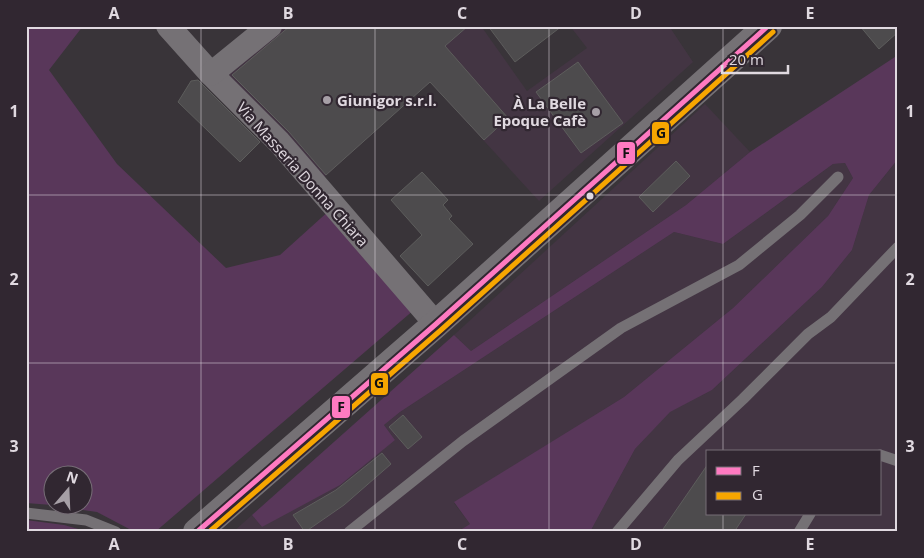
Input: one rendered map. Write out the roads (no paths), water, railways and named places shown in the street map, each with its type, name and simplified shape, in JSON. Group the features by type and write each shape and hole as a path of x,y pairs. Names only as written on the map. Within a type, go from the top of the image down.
{"street":[{"name":"Via Masseria Donna Chiara","path":"168,26 211,74 291,156 436,324"},
{"path":"211,74 270,26"},
{"path":"198,532 436,324 768,26"}],"lane":[{"path":"349,532 463,441 621,328 739,264 800,215 838,177"},
{"path":"616,532 678,460 808,334 831,317 898,246"},
{"path":"882,456 898,461"},
{"path":"26,513 86,520 116,532"},
{"path":"799,532 809,516"}],"place":[{"name":"Giunigor s.r.l.","path":"327,100"},
{"name":"À La Belle Epoque Cafè","path":"596,112"}]}
